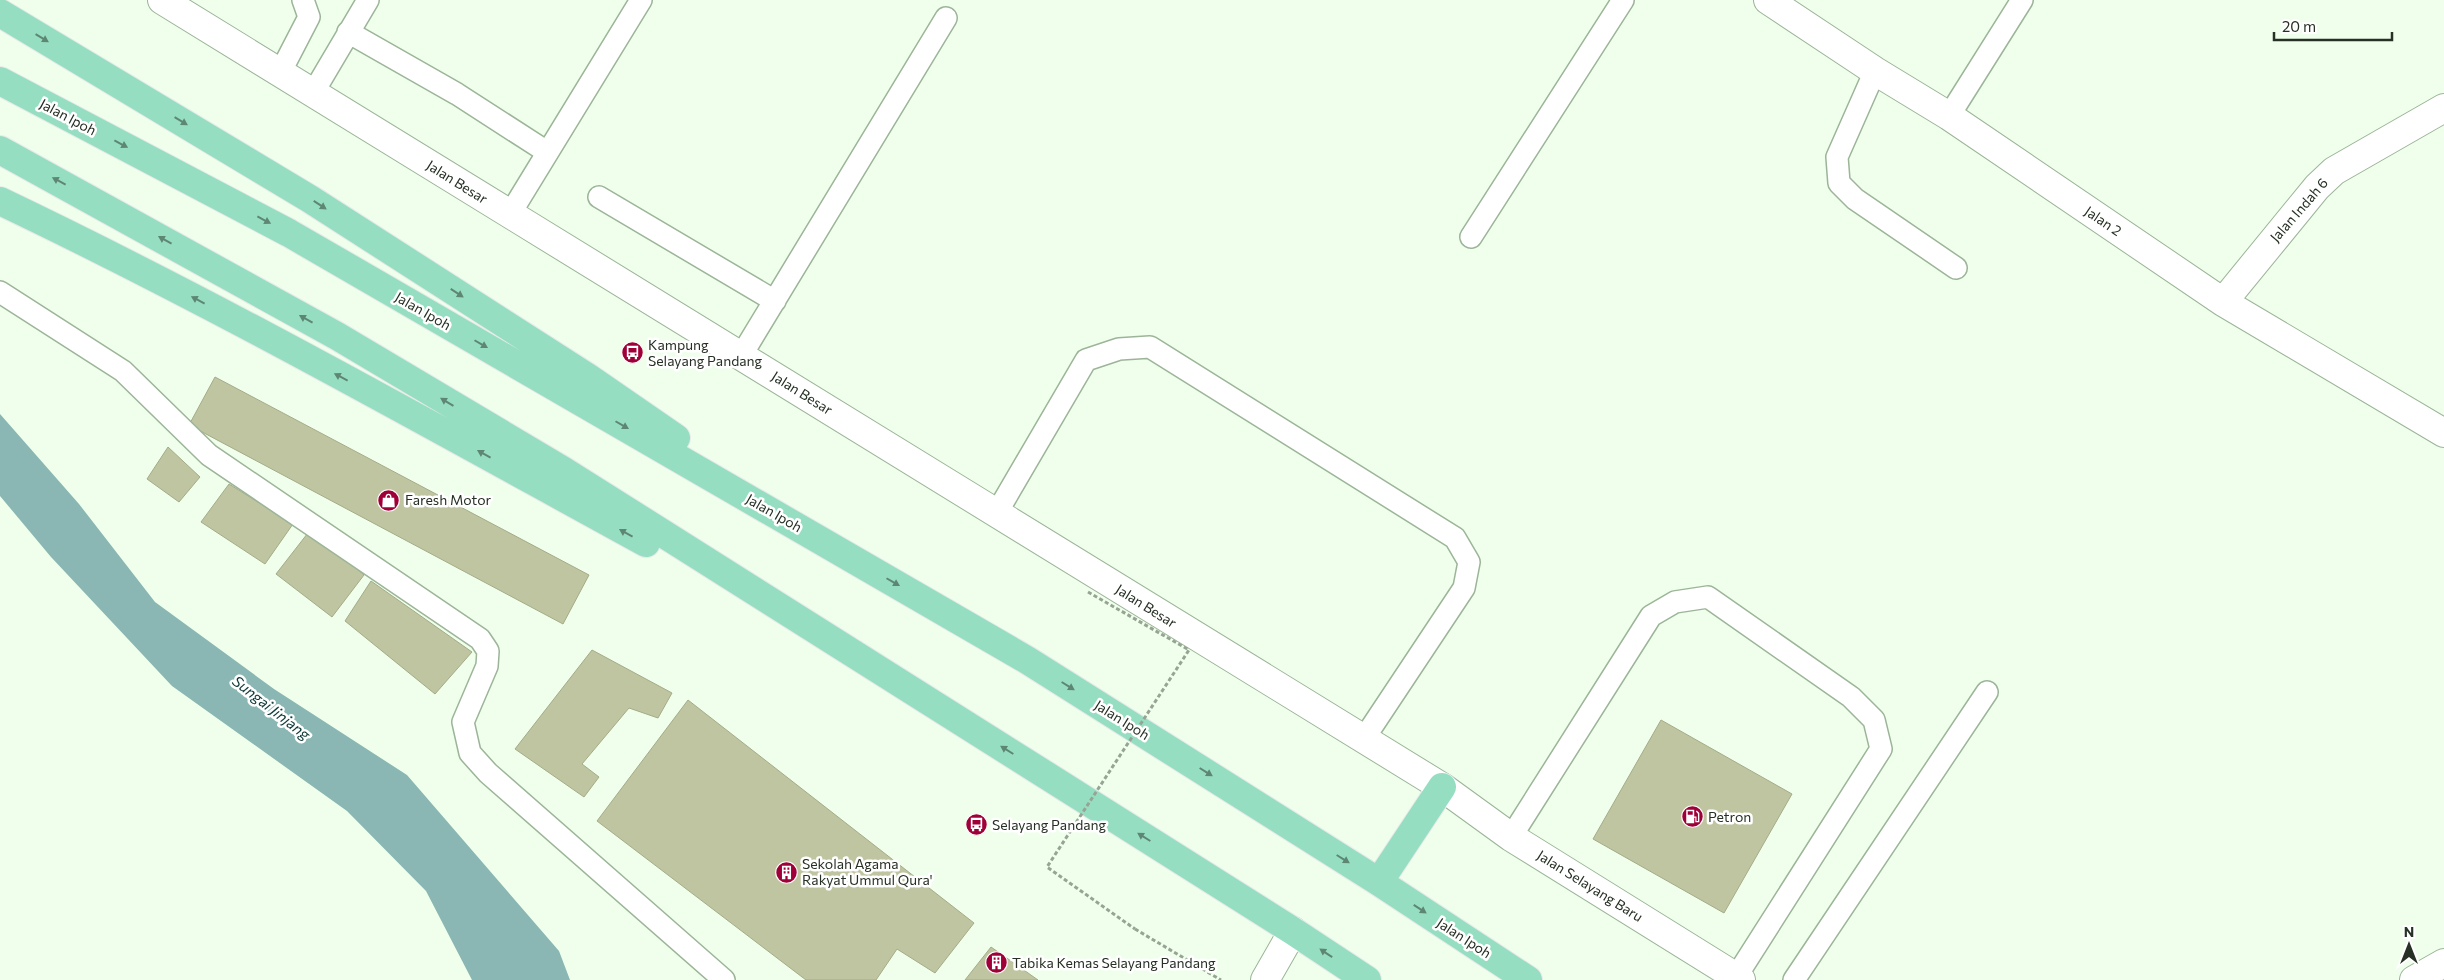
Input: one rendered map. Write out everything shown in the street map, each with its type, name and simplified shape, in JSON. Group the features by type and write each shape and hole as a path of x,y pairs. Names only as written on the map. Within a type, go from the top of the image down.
{"highway":[{"path":"0,13 310,198 589,378 851,557"},
{"name":"Jalan Ipoh","path":"0,81 289,234 1027,660 1379,882 1528,980"},
{"path":"0,150 337,336 564,471 1293,931 1367,980"},
{"path":"0,201 98,248 236,320 899,683"},
{"path":"1379,882 1442,787"}],"street":[{"name":"Jalan Besar","path":"162,0 1442,787"},
{"name":"Jalan 2","path":"1768,0 1875,71 1949,116 2223,302 2444,433"},
{"name":"Jalan Indah 6","path":"2223,302 2317,187 2334,171 2444,108"},
{"name":"Jalan Selayang Baru","path":"1442,787 1511,837 1738,978"},
{"path":"1265,980 1293,931"},
{"path":"2414,980 2444,963"}],"lane":[{"path":"280,73 310,17 303,0"},
{"path":"313,93 368,0"},
{"path":"510,214 641,0"},
{"path":"1471,237 1623,0"},
{"path":"1949,116 2022,0"},
{"path":"741,356 946,18"},
{"path":"348,32 457,94 547,152"},
{"path":"1875,71 1837,157 1839,183 1855,198 1956,268"},
{"path":"599,197 775,301"},
{"path":"0,292 123,371 209,455 480,639 488,651 487,666 463,722 470,753 488,773 724,980"},
{"path":"996,514 1086,360 1119,349 1150,347 1455,538 1470,562 1464,588 1363,740"},
{"path":"1511,837 1651,616 1675,602 1708,597 1851,697 1874,720 1881,749 1738,978"},
{"path":"1794,980 1987,692"}],"path":[{"path":"1088,592 1189,650 1047,867 1135,929 1221,980"}],"water":[{"name":"Sungai Jinjang","path":"0,414 79,504 155,602 274,689 407,775 559,951 570,980 472,980 426,891 347,811 172,686 51,557 0,496"}],"building":[{"name":"Faresh Motor","path":"215,377 589,575 563,624 189,425"},
{"path":"168,447 200,477 179,502 147,479"},
{"path":"229,484 293,524 265,564 201,522"},
{"path":"311,529 364,575 332,617 276,574"},
{"path":"371,581 472,652 435,694 345,621"},
{"path":"592,650 672,693 658,718 629,708 582,764 599,777 584,797 515,749"},
{"name":"Sekolah Agama Rakyat Ummul Qura'","path":"688,700 974,923 935,973 897,949 876,980 806,980 597,821"},
{"name":"Petron","path":"1661,720 1792,794 1724,913 1593,839"},
{"name":"Tabika Kemas Selayang Pandang","path":"991,947 1038,980 965,980"}],"place":[{"name":"Kampung Selayang Pandang","path":"632,353"},
{"name":"Faresh Motor","path":"389,500"},
{"name":"Petron","path":"1692,817"},
{"name":"Selayang Pandang","path":"976,825"},
{"name":"Sekolah Agama Rakyat Ummul Qura'","path":"786,872"},
{"name":"Tabika Kemas Selayang Pandang","path":"996,963"}]}
